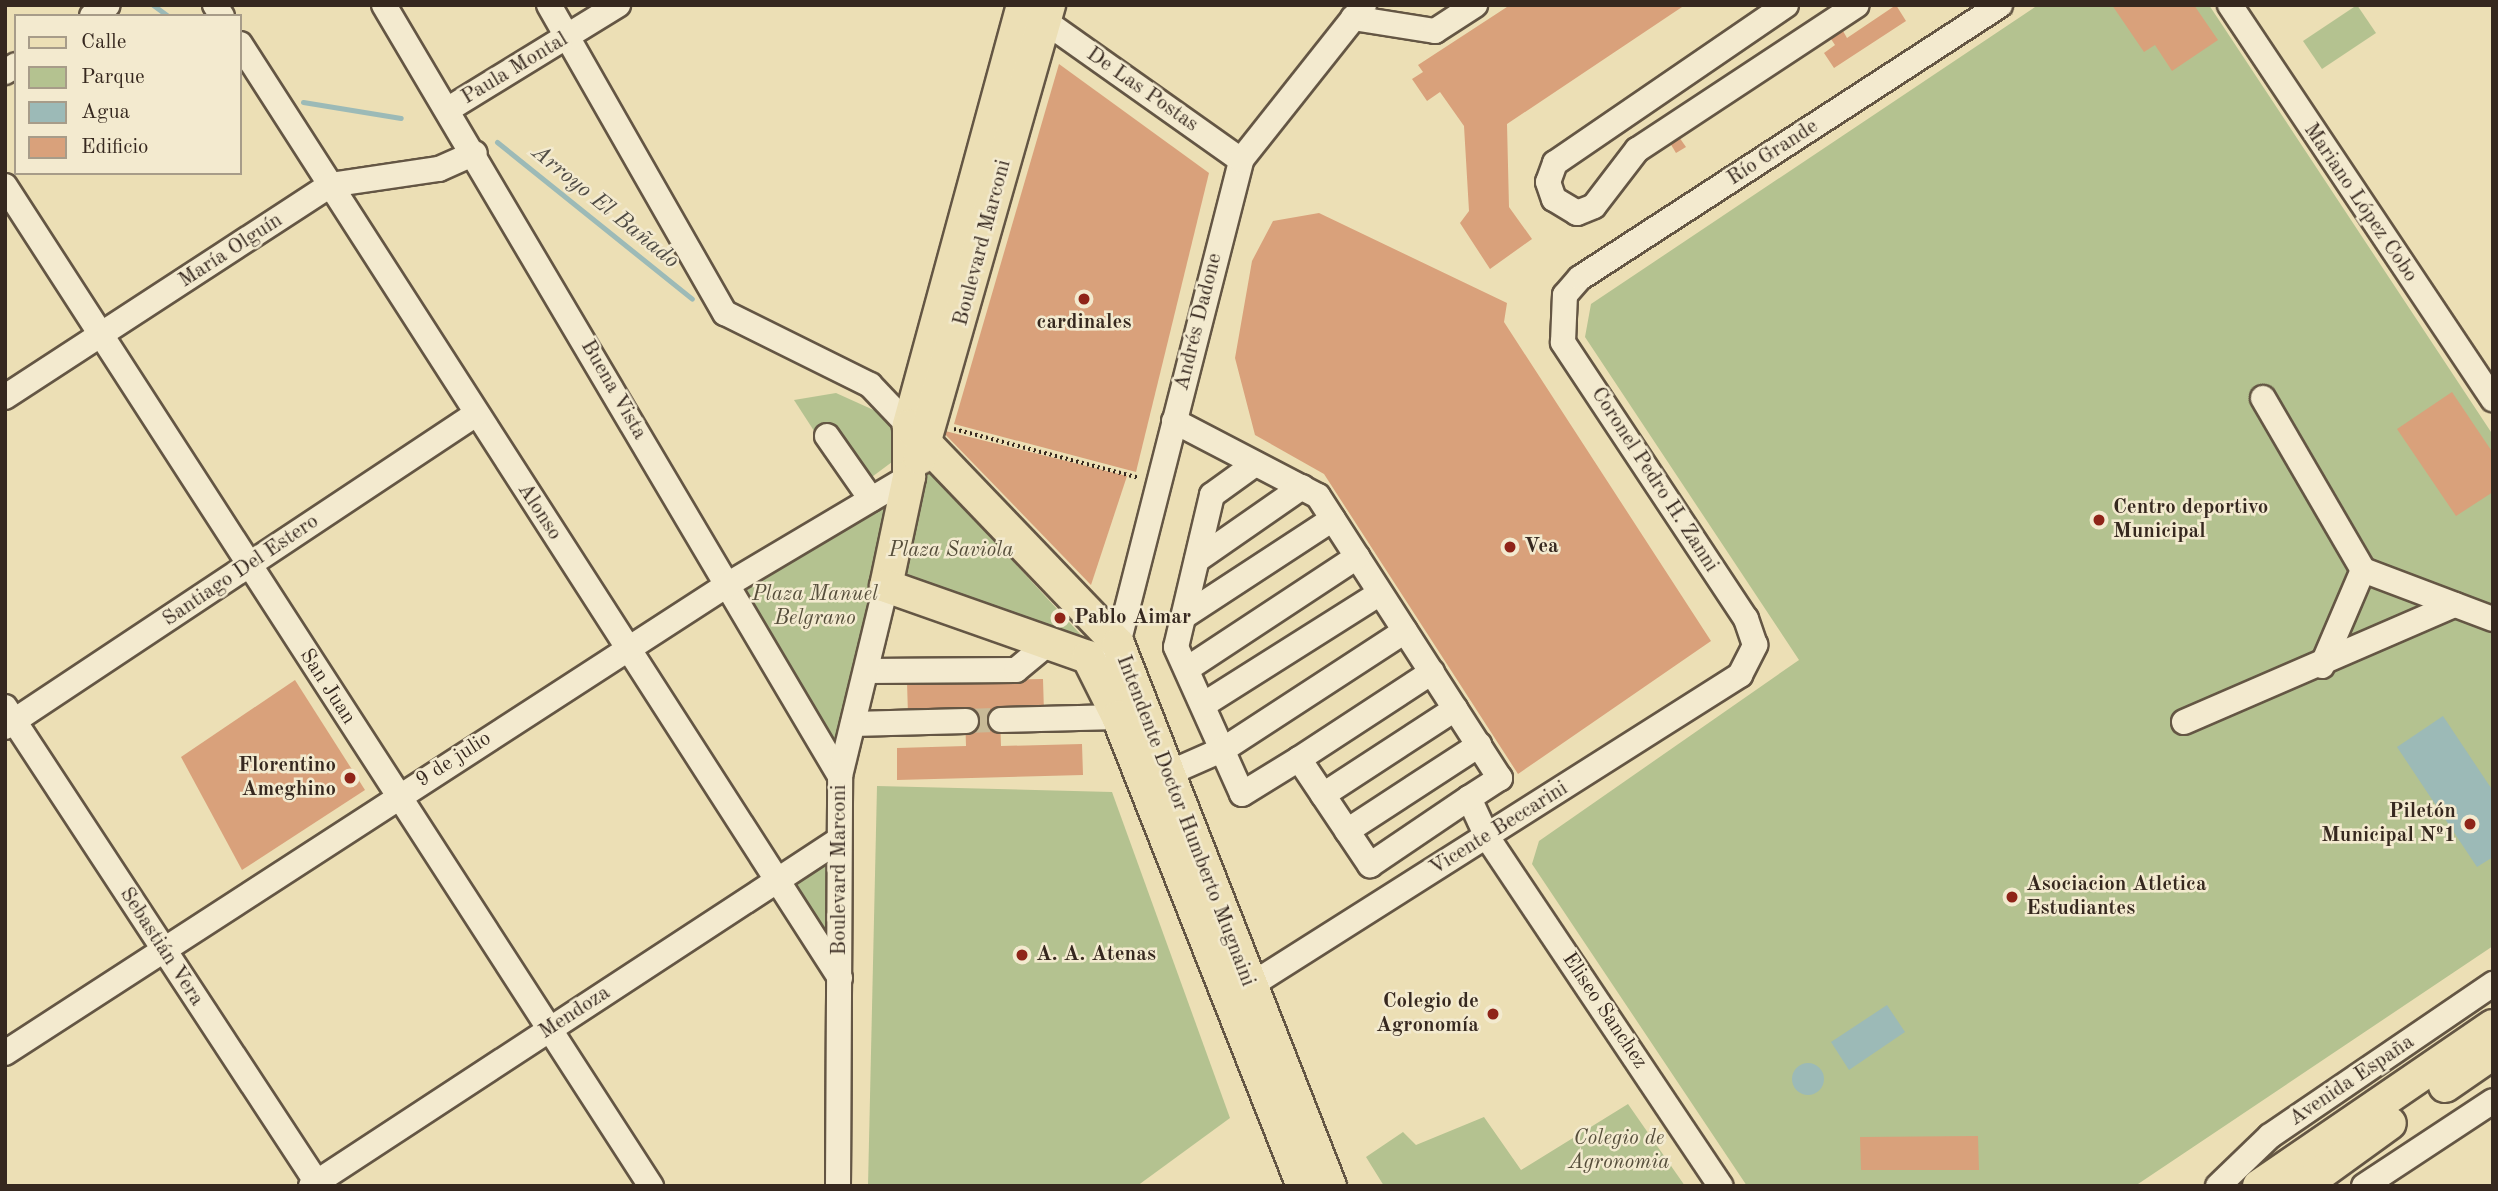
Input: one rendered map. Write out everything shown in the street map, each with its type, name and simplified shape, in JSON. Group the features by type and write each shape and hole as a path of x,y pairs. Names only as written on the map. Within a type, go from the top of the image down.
{"main road":[{"name":"Boulevard Marconi","path":"886,586 909,478 1038,10"},
{"name":"Intendente Doctor Humberto Mugnaini","path":"924,431 1118,644 1167,774 1303,1186"},
{"name":"Intendente Doctor Humberto Mugnaini","path":"886,586 1051,641 1088,657 1118,717 1238,993 1329,1186"},
{"name":"Avenida España","path":"2259,1186 2493,1026"},
{"path":"2303,1186 2493,1053"}],"street":[{"name":"Buena Vista","path":"384,5 475,153 840,776"},
{"name":"Intendente Doctor Humberto Mugnaini","path":"549,5 725,313 870,385 924,431"},
{"name":"Paula Montal","path":"447,110 618,5"},
{"path":"1359,12 1435,31 1475,5"},
{"path":"1786,5 1555,163 1548,182 1554,200 1577,213 1594,206 1637,150 1857,5"},
{"name":"Río Grande","path":"1560,313 1565,295 1580,278 2000,5"},
{"name":"Mariano López Cobo","path":"2230,5 2493,399"},
{"name":"De Las Postas","path":"1038,10 1241,160"},
{"name":"Andrés Dadone","path":"1118,644 1241,160 1359,12"},
{"name":"Alonso","path":"242,47 840,978"},
{"name":"María Olguín","path":"5,397 330,185 439,169 475,153"},
{"name":"San Juan","path":"5,187 248,566 552,1027 651,1186"},
{"name":"Coronel Pedro H. Zanni","path":"1560,313 1563,342 1746,619 1755,645"},
{"path":"2263,398 2363,570 2493,619"},
{"name":"Santiago Del Estero","path":"8,718 248,566 476,414"},
{"path":"1174,421 1318,496 1500,778 1370,865 1299,759"},
{"path":"827,436 871,499"},
{"path":"1255,464 1213,495 1176,647 1242,794 1432,672"},
{"name":"9 de julio","path":"5,1053 163,948 727,585 909,478"},
{"path":"1197,560 1302,487"},
{"path":"1184,617 1333,519"},
{"path":"1187,669 1357,557"},
{"path":"2322,666 2363,570"},
{"path":"2387,636 2401,609 2389,579"},
{"name":"Boulevard Marconi","path":"838,1178 840,776 886,586"},
{"path":"1203,705 1380,593"},
{"path":"2348,604 2387,636"},
{"path":"2183,722 2322,666 2455,605"},
{"path":"1167,774 1224,749 1405,631"},
{"path":"866,671 1016,670 1051,641"},
{"path":"1088,657 1118,644"},
{"name":"Vicente Beccarini","path":"1238,993 1740,676 1755,645"},
{"path":"1323,795 1455,709"},
{"path":"1001,720 1118,717"},
{"name":"Sebastián Vera","path":"8,718 163,948 315,1185"},
{"path":"853,724 965,721"},
{"path":"1347,831 1479,744"},
{"name":"Eliseo Sanchez","path":"1469,799 1488,837 1721,1186"},
{"name":"Mendoza","path":"315,1185 839,841"},
{"name":"Avenida España","path":"2218,1186 2270,1136 2493,984"},
{"path":"2364,1186 2493,1101"},
{"path":"816,1186 838,1178"}],"path":[{"path":"924,431 1158,483"}],"green space":[{"name":"Centro deportivo Municipal","path":"2038,5 2209,5 2493,435 2493,946 2135,1186 1747,1186 1532,864 1539,841 1799,660 1585,337 1591,304"},
{"path":"2357,5 2376,33 2322,69 2303,41"},
{"path":"836,393 909,426 892,462 853,491 794,400"},
{"name":"Plaza Saviola","path":"928,469 1082,636 905,577"},
{"name":"Plaza Manuel Belgrano","path":"896,494 836,749 745,589"},
{"name":"A. A. Atenas","path":"877,786 1112,792 1230,1118 1137,1186 868,1186"},
{"path":"832,853 833,959 787,883"},
{"name":"Colegio de Agronomia","path":"1628,1104 1685,1186 1384,1186 1366,1157 1403,1132 1416,1145 1484,1117 1521,1170"}],"water":[{"name":"Piletón Municipal Nº1","path":"2443,716 2493,791 2493,857 2477,867 2397,747"},
{"path":"1887,1005 1905,1032 1849,1070 1831,1042"},
{"path":"1808,1063 1820,1067 1824,1079 1820,1091 1808,1095 1796,1091 1792,1079 1796,1067"}],"building":[{"path":"1510,5 1685,5 1507,124 1509,207 1532,239 1490,269 1460,223 1469,211 1464,126 1440,92 1427,101 1412,79 1423,72 1418,65"},
{"path":"1896,5 1906,21 1834,68 1824,53 1835,45 1831,39 1843,31 1847,38"},
{"path":"2112,5 2194,5 2218,40 2172,71 2155,45 2144,52"},
{"name":"cardinales","path":"1059,64 1209,173 1136,472 954,424"},
{"path":"1679,137 1686,147 1676,153 1670,143"},
{"name":"Vea","path":"1319,213 1507,303 1504,322 1711,641 1518,774 1324,474 1255,435 1235,358 1252,261 1273,221"},
{"path":"2452,392 2493,453 2493,492 2456,516 2397,429"},
{"path":"941,430 1127,476 1091,585"},
{"path":"1043,679 1044,713 1000,714 1001,746 1082,744 1083,775 897,780 897,748 966,746 965,713 908,715 907,682"},
{"path":"295,680 365,790 242,870 181,757"},
{"path":"1978,1136 1979,1170 1861,1170 1860,1137"}],"waterway":[{"name":"Arroyo El Bañado","path":"153,5 165,14"},
{"name":"Arroyo El Bañado","path":"303,102 401,118"},
{"name":"Arroyo El Bañado","path":"497,142 692,299"}],"tunnel":[{"path":"966,721 1001,720"}],"place":[{"name":"cardinales","path":"1084,299"},
{"name":"Centro deportivo Municipal","path":"2099,520"},
{"name":"Vea","path":"1510,547"},
{"name":"Pablo Aimar","path":"1060,618"},
{"name":"Florentino Ameghino","path":"350,778"},
{"name":"Piletón Municipal Nº1","path":"2470,824"},
{"name":"Asociacion Atletica Estudiantes","path":"2012,897"},
{"name":"A. A. Atenas","path":"1022,955"},
{"name":"Colegio de Agronomía","path":"1493,1014"}]}
